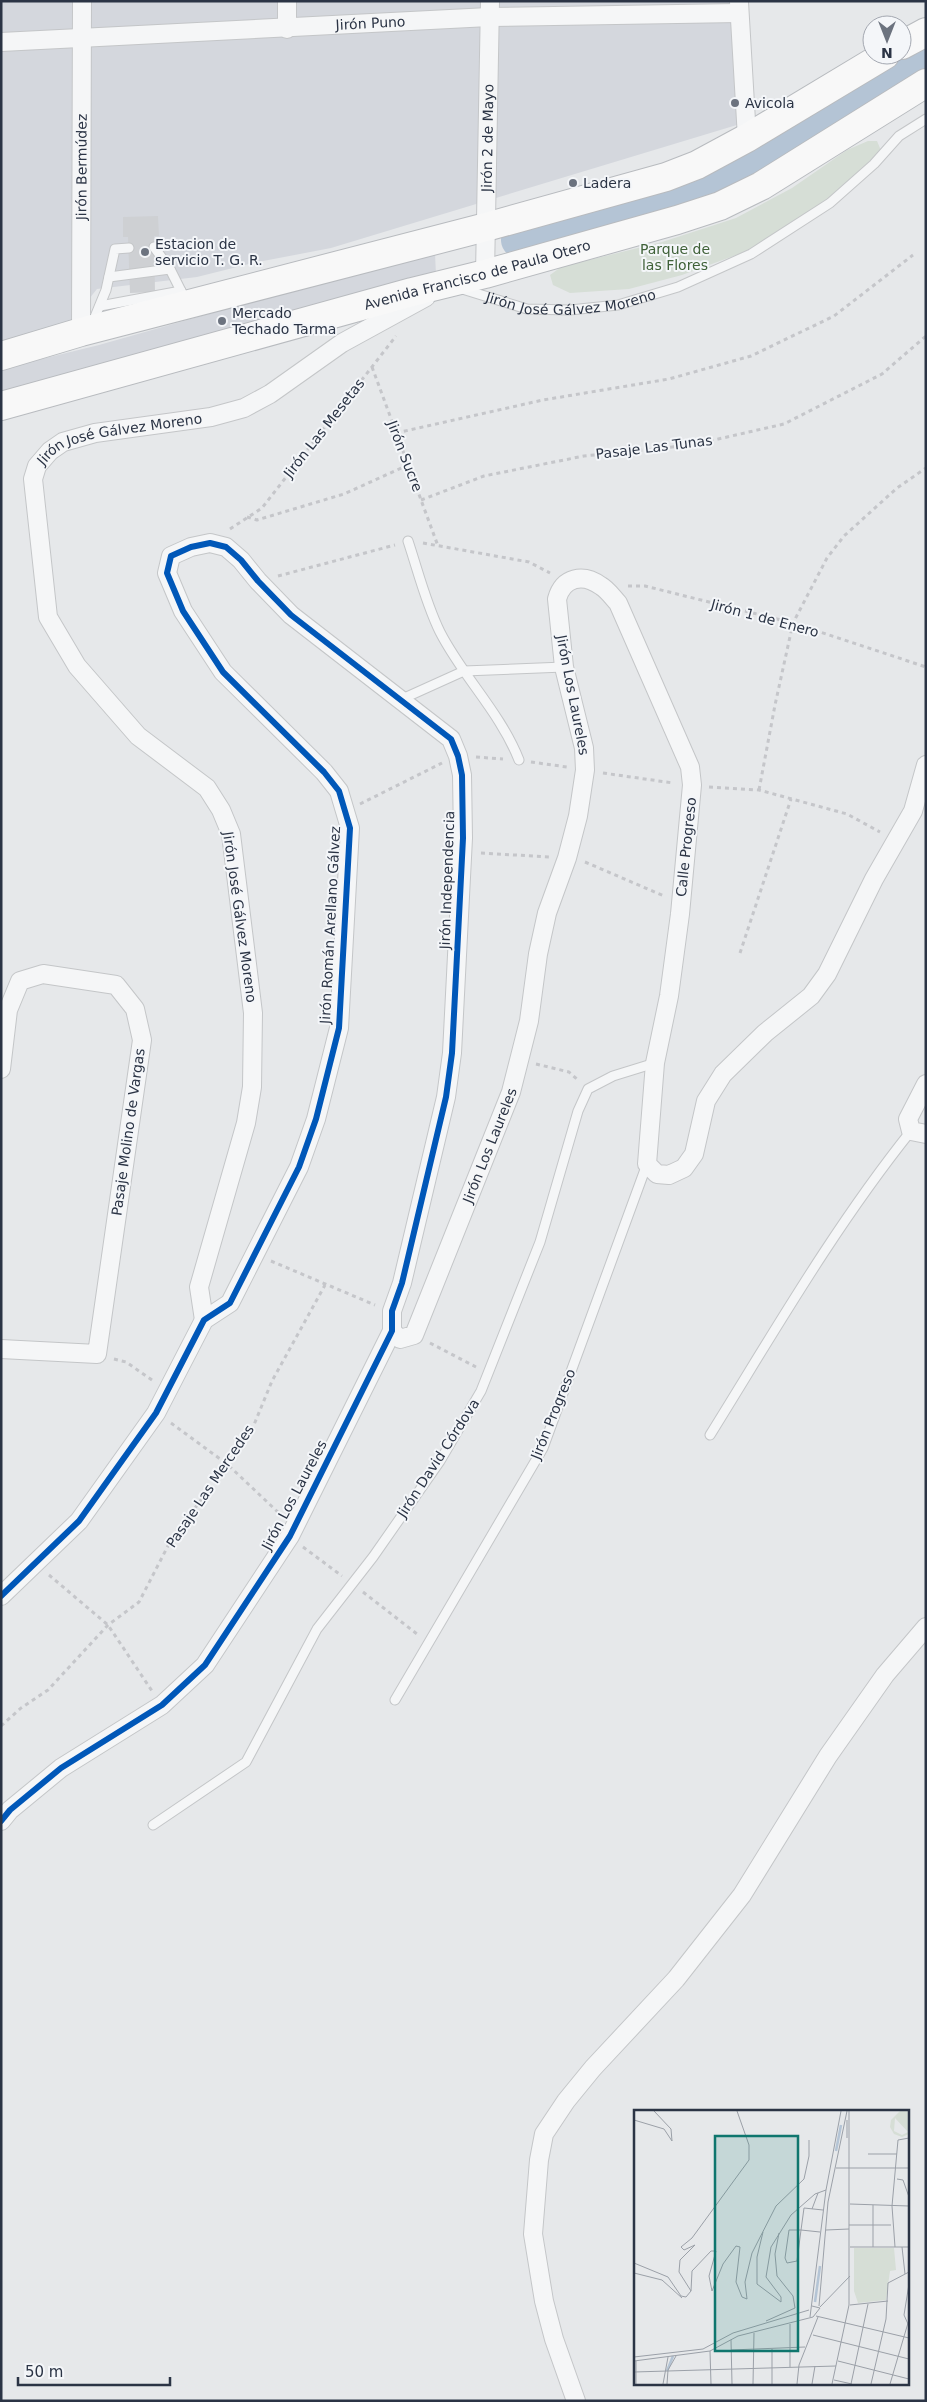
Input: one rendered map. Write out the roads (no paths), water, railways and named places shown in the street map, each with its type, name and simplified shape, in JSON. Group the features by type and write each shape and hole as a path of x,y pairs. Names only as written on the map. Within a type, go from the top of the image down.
{"highway":[{"path":"912,40 926,32"},
{"path":"1,356 90,323 184,298 486,226 666,177 697,165 747,138 868,65"},
{"name":"Avenida Francisco de Paula Otero","path":"1,406 412,292 447,285 720,206 761,186 926,83"}],"street":[{"name":"Jirón Bermúdez","path":"82,1 90,323"},
{"path":"287,29 288,1"},
{"name":"Jirón Puno","path":"1,42 287,29 490,9 739,7"},
{"path":"739,7 747,138"},
{"name":"Jirón 2 de Mayo","path":"485,274 490,9"},
{"name":"Jirón José Gálvez Moreno","path":"204,1320 200,1287 246,1123 252,1088 253,1013 231,834 221,810 207,788 138,736 77,666 48,617 33,478 37,466 50,451 63,442 95,434 211,417 244,408 270,394 342,343 447,285"},
{"name":"Jirón Román Arellano Gálvez","path":"204,1320 230,1303 299,1167 316,1119 339,1028 350,828 340,791 324,772 223,672 183,611 167,573 171,556 191,547 210,543"},
{"name":"Jirón Independencia","path":"210,543 226,547 241,560 258,582 291,615 402,699 451,739 458,756 462,775 462,851 452,1053 446,1097 402,1283 392,1311 392,1331"},
{"name":"Jirón Los Laureles","path":"1,1821 10,1810 62,1768 162,1705 205,1665 294,1528 392,1331 400,1339 414,1335 511,1092 529,1021 538,954 547,913 567,858 578,816 585,770 584,748 564,667 557,599 560,589 566,582 585,578 601,586"},
{"name":"Calle Progreso","path":"601,586 618,604 690,767 692,785 681,903 669,996 655,1063 647,1164"},
{"path":"647,1164 656,1174 669,1175 684,1168 694,1154 706,1101 723,1074 766,1033 811,996 822,982 913,811 926,765"},
{"name":"Pasaje Molino de Vargas","path":"1,1069 8,1010 20,981 43,974 116,985 135,1009 142,1040 97,1354 1,1349"},
{"path":"918,1133 908,1119 926,1084"},
{"path":"1,1596 79,1521 156,1413 204,1320"},
{"path":"576,2401 554,2339 544,2301 533,2234 539,2160 544,2134 566,2101 593,2068 676,1979 742,1894 828,1756 885,1675 926,1627"}],"lane":[{"name":"Jirón José Gálvez Moreno","path":"447,285 527,309 570,310 618,305 678,287 751,254 830,204 874,164 899,136 926,119"},
{"path":"154,247 170,269 184,298"},
{"path":"90,323 109,277 115,249 129,248"},
{"path":"109,277 170,269"},
{"path":"408,541 440,631 464,671 480,689 511,740 518,760"},
{"path":"402,699 464,671 564,667"},
{"name":"Jirón David Córdova","path":"153,1826 246,1762 317,1629 373,1556 440,1461 482,1391 540,1242 578,1111 588,1089 614,1076 655,1063"},
{"path":"710,1435 791,1303 872,1180 918,1133"},
{"name":"Jirón Progreso","path":"395,1700 543,1448 647,1164"}],"waterway":[{"path":"519,240 713,185 746,171 926,60"}],"place":[{"name":"Avicola","path":"735,103"},
{"name":"Ladera","path":"573,183"},
{"name":"Estacion de servicio T. G. R.","path":"145,252"},
{"name":"Mercado Techado Tarma","path":"222,321"}],"park label":[{"name":"Parque de las Flores","path":"675,258"}]}
